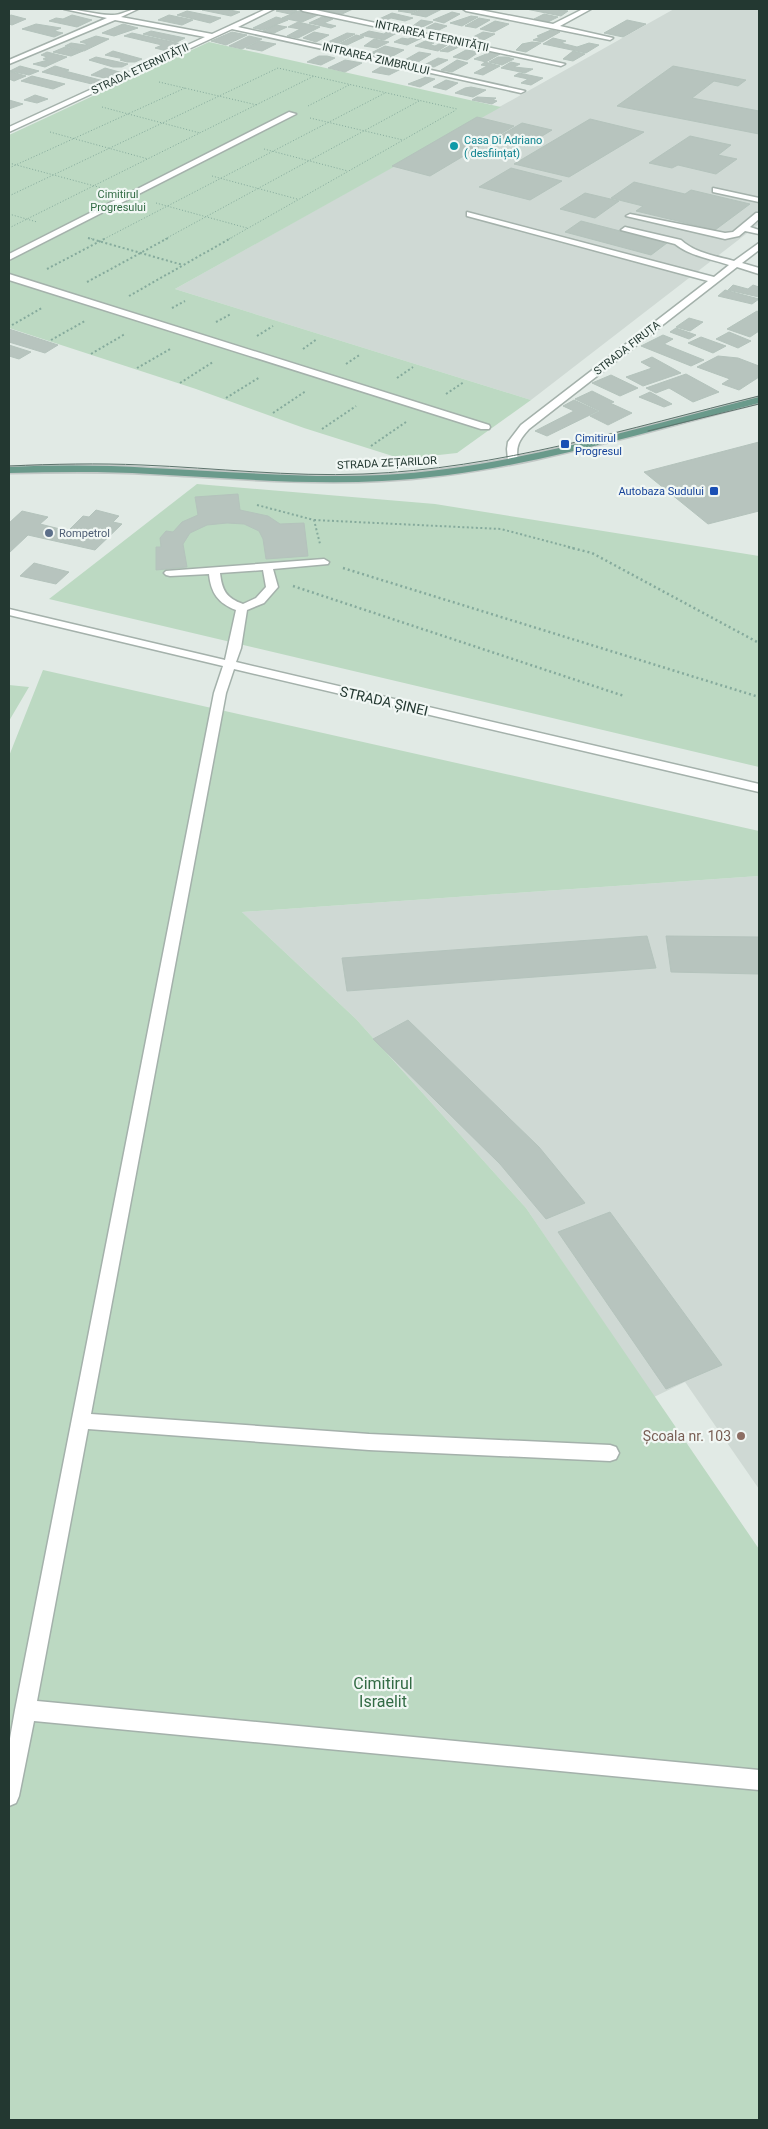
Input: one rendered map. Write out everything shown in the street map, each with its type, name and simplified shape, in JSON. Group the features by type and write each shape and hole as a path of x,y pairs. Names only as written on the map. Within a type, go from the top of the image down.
{"main road":[{"name":"STRADA ZEȚARILOR","path":"9,470 91,467 356,478 434,474 513,460 759,400"}],"street":[{"path":"67,9 212,36"},
{"path":"9,62 135,9"},
{"name":"STRADA ETERNITĂȚII","path":"9,130 271,9"},
{"name":"INTRAREA ETERNITĂȚII","path":"303,9 561,64"},
{"path":"466,9 610,38"},
{"path":"555,26 588,9"},
{"name":"INTRAREA ZIMBRULUI","path":"231,27 520,92"},
{"path":"9,257 292,114"},
{"path":"716,190 759,200"},
{"path":"470,214 715,280"},
{"path":"630,216 725,236 736,234 759,216"},
{"path":"744,228 759,232"},
{"path":"625,230 678,242 685,248 695,252 759,271"},
{"name":"STRADA FIRUȚA","path":"513,460 510,448 525,427 759,246"},
{"path":"9,277 485,428"},
{"path":"170,573 324,562"},
{"path":"214,569 218,593 223,600 242,608 258,603 267,596 272,587 266,565"},
{"path":"9,1796 218,701 230,664 242,608"},
{"name":"STRADA ȘINEI","path":"9,612 759,788"},
{"path":"80,1421 369,1442 610,1453"},
{"path":"25,1710 759,1780"}],"path":[{"path":"9,196 278,68 457,109 51,340"},
{"path":"9,228 314,76"},
{"path":"292,114 350,84"},
{"path":"9,168 185,88"},
{"path":"23,282 385,93"},
{"path":"12,325 140,253 420,101"},
{"path":"9,214 183,265"},
{"path":"257,505 314,520 501,529 592,553 759,642"},
{"path":"314,520 324,562 759,695"},
{"path":"271,578 624,696"}],"shaded area":[{"path":"674,9 759,9 759,224 531,400 175,289"},
{"path":"759,876 759,1489 685,1382 654,1397 526,1208 356,1019 242,912"}],"green space":[{"name":"Cimitirul Progresului","path":"209,42 501,107 175,289 531,400 457,453 402,459 304,428 196,389 9,328 9,135"},
{"path":"197,484 435,504 759,556 759,767 49,599"},
{"name":"Cimitirul Israelit","path":"43,670 759,831 759,876 242,912 356,1019 526,1208 759,1549 759,2120 9,2120 9,756"},
{"path":"9,685 29,687 9,721"}],"building":[{"path":"225,9 240,12 231,16 202,10"},
{"path":"281,9 297,11 290,14 276,11"},
{"path":"316,9 353,9 342,14"},
{"path":"402,9 420,9 411,13 398,11"},
{"path":"422,9 442,9 426,17 411,14"},
{"path":"526,9 554,9 568,11 561,16"},
{"path":"187,11 221,18 210,23 177,15"},
{"path":"298,11 318,15 302,22 282,18"},
{"path":"452,12 460,14 444,23 433,20"},
{"path":"392,13 413,18 405,21 391,18 384,21 377,20"},
{"path":"544,14 558,17 548,22 534,19"},
{"path":"72,15 92,20 77,27 49,21 56,18 63,19"},
{"path":"169,15 193,20 182,25 158,20"},
{"path":"9,16 26,19 12,25 9,24"},
{"path":"471,16 478,17 462,26 450,23"},
{"path":"276,17 288,20 263,30 253,28"},
{"path":"322,17 333,19 324,23 336,26 331,28 309,23"},
{"path":"479,18 490,20 476,28 465,26"},
{"path":"421,20 433,22 418,29 410,28"},
{"path":"627,20 646,24 623,37 604,33"},
{"path":"495,21 509,24 494,32 480,29"},
{"path":"298,22 320,27 298,38 287,36 300,29 288,27"},
{"path":"435,23 447,26 439,30 426,28"},
{"path":"36,24 61,28 54,31 63,33 54,37 22,29"},
{"path":"123,24 138,28 114,36 102,33"},
{"path":"276,25 287,27 274,33 263,31"},
{"path":"551,30 560,32 542,42 533,40 540,37 537,36"},
{"path":"151,31 185,38 177,42 143,34"},
{"path":"369,31 384,34 388,31 397,33 384,40 360,35"},
{"path":"232,32 247,35 226,45 211,41"},
{"path":"314,32 329,35 316,42 303,38"},
{"path":"483,32 495,34 478,43 465,41"},
{"path":"132,33 182,44 167,51 155,48 162,45 124,36"},
{"path":"347,33 355,34 337,44 328,42"},
{"path":"356,35 364,37 347,45 339,44"},
{"path":"96,36 109,39 84,51 65,46 71,43 85,45 88,44 80,42"},
{"path":"249,36 262,39 242,49 229,46"},
{"path":"415,36 422,38 407,45 394,42 402,38 408,39"},
{"path":"553,38 566,41 561,43 577,47 589,43 599,45 586,53 543,44"},
{"path":"374,39 389,42 377,48 364,46"},
{"path":"259,41 276,44 262,51 246,48"},
{"path":"425,41 434,43 430,45 435,46 439,44 447,45 438,51 415,46"},
{"path":"541,43 526,52 516,50 522,44"},
{"path":"453,44 461,46 448,52 440,51"},
{"path":"385,46 404,50 391,57 371,53"},
{"path":"65,47 83,51 71,56 53,52"},
{"path":"466,50 479,52 467,60 453,57"},
{"path":"113,51 142,59 135,62 127,62 120,60 124,59 105,55"},
{"path":"573,51 585,54 573,61 563,59"},
{"path":"47,52 67,57 45,67 33,64 48,60 43,59 47,57 41,55"},
{"path":"419,52 431,54 415,64 403,61"},
{"path":"491,52 500,54 486,62 474,59"},
{"path":"319,56 335,58 321,65 307,62"},
{"path":"96,57 128,64 122,67 113,67 89,60"},
{"path":"498,57 514,59 502,65 489,62"},
{"path":"438,58 448,60 434,67 424,65"},
{"path":"345,60 362,63 345,72 328,68"},
{"path":"457,60 468,63 452,72 441,70"},
{"path":"485,62 500,66 483,75 474,73 487,66 481,65"},
{"path":"511,62 520,64 514,67 533,69 525,73 501,68"},
{"path":"384,65 401,69 389,75 372,72"},
{"path":"20,66 39,71 29,75 10,71"},
{"path":"55,66 69,70 65,71 104,81 96,85 42,72"},
{"path":"673,66 746,80 738,86 714,81 692,98 759,111 759,134 617,106"},
{"path":"105,68 123,73 109,79 91,75"},
{"path":"9,71 26,76 14,81 9,79"},
{"path":"519,73 543,78 531,85 521,83 528,79 514,76"},
{"path":"32,76 65,84 53,89 21,81"},
{"path":"426,77 435,79 420,87 408,84"},
{"path":"446,80 458,83 446,90 433,87"},
{"path":"471,87 486,90 473,97 455,93 465,88"},
{"path":"35,95 48,99 37,103 24,100"},
{"path":"477,97 496,98 493,100 497,101 492,104 472,100"},
{"path":"9,100 23,104 9,109"},
{"name":"Casa Di Adriano ( desființat)","path":"477,117 514,126 430,176 392,166"},
{"path":"590,119 644,132 569,177 514,164"},
{"path":"522,123 552,130 529,144 498,137"},
{"path":"690,136 731,145 718,155 737,159 716,174 678,165 672,168 649,163"},
{"path":"511,168 562,181 530,200 479,187"},
{"path":"634,182 685,194 691,190 750,204 715,230 636,211 643,206 611,198"},
{"path":"585,193 619,201 595,218 560,209"},
{"path":"581,221 667,243 651,255 565,232"},
{"path":"733,285 748,289 753,285 759,287 759,297 728,290"},
{"path":"725,290 759,299 752,304 718,296"},
{"path":"757,311 759,312 759,331 750,337 727,329"},
{"path":"689,318 703,322 690,331 676,327"},
{"path":"676,328 696,335 689,339 670,332"},
{"path":"9,329 58,345 45,353 9,342"},
{"path":"729,332 751,341 738,348 716,339"},
{"path":"663,335 673,339 664,344 704,360 691,366 641,346"},
{"path":"701,337 726,346 713,353 688,343"},
{"path":"9,345 31,352 19,359 9,356"},
{"path":"718,356 738,358 759,366 759,377 739,390 722,384 730,379 697,367"},
{"path":"652,357 681,373 643,386 626,377 652,368 641,362"},
{"path":"686,374 719,392 693,402 669,388 656,393 646,388"},
{"path":"611,375 638,388 620,396 592,383"},
{"path":"592,391 614,402 610,403 632,413 608,425 590,416 600,411 575,399"},
{"path":"650,392 672,404 664,407 639,397"},
{"path":"574,400 598,411 547,436 535,431 574,411 563,406"},
{"name":"Autobaza Sudului","path":"759,442 759,511 708,524 644,472"},
{"path":"238,494 240,510 268,516 280,524 304,523 308,556 266,559 263,539 259,531 244,524 227,523 207,525 190,533 183,544 187,567 156,570 156,547 161,547 160,538 166,531 173,532 182,522 198,515 195,497"},
{"path":"96,510 119,516 113,522 122,524 95,550 28,535 9,553 9,523 22,511 48,517 40,524 68,531 83,516 89,517"},
{"path":"34,563 69,572 56,584 20,576"},
{"path":"647,936 656,968 347,991 342,958"},
{"path":"666,936 759,937 759,974 671,972"},
{"path":"408,1020 539,1147 585,1203 546,1219 500,1164 373,1039"},
{"path":"610,1212 722,1365 666,1389 558,1232"}],"tram line":[{"path":"9,466 125,464 336,475 413,471 513,456 759,396"},
{"path":"648,431 759,404"}],"place":[{"name":"Casa Di Adriano ( desființat)","path":"454,146"},
{"name":"Cimitirul Progresul","path":"565,444"},
{"name":"Autobaza Sudului","path":"714,491"},
{"name":"Rompetrol","path":"49,533"},
{"name":"Școala nr. 103","path":"741,1436"}]}
